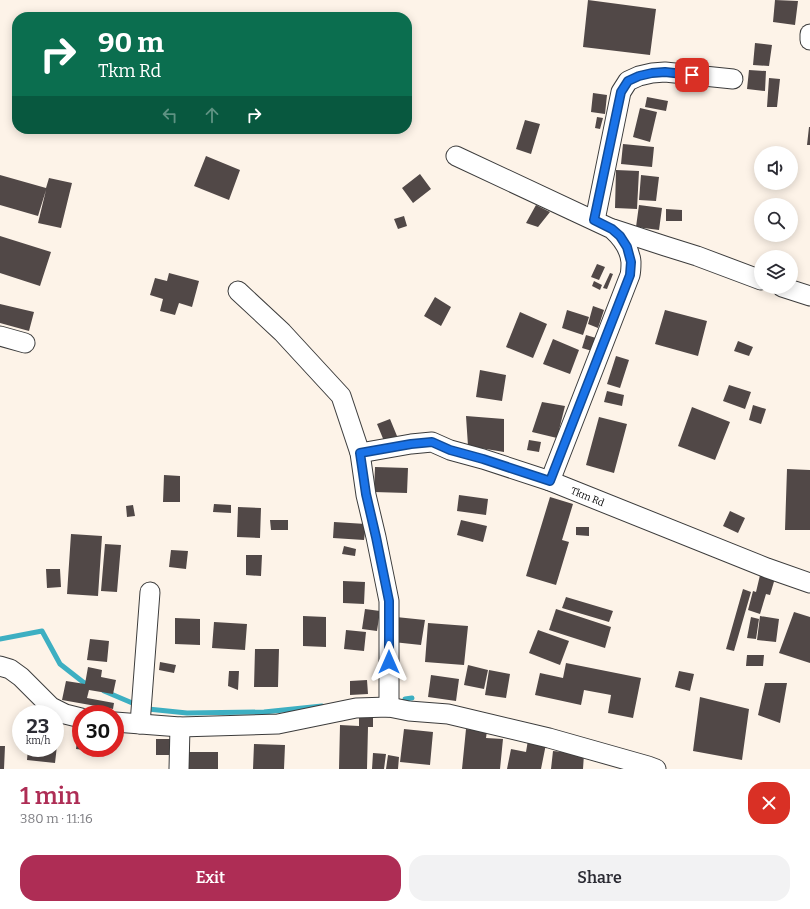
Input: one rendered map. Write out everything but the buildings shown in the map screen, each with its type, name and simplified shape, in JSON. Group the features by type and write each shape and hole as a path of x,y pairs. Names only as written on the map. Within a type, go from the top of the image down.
{"street":[{"path":"810,34 810,40"},
{"path":"594,220 621,92 628,81 639,76 665,72 733,79"},
{"path":"456,156 612,229 697,256 754,277"},
{"path":"550,481 630,275 631,262 627,247 620,236 612,229"},
{"path":"238,291 282,332 341,396 360,453 366,494 389,601 389,707"},
{"path":"798,292 810,296"},
{"path":"0,336 25,343"},
{"name":"Tkm Rd","path":"360,453 432,442 450,450 550,481 766,568 810,583"},
{"path":"140,724 150,592"},
{"path":"0,666 10,669 20,677 51,707 72,716"},
{"path":"124,723 180,727 278,724 356,708 389,707 409,711 448,714 549,738 656,769"},
{"path":"179,769 180,727"}],"waterway":[{"path":"0,639 42,631 60,664 83,682 91,686"},
{"path":"104,691 137,705"},
{"path":"405,699 412,698"},
{"path":"144,708 187,713 264,712 322,706"}],"route":[{"path":"389,662 389,601 366,494 360,453 432,442 450,450 550,481 630,275 631,262 627,247 620,236 612,229 594,220 621,92 628,81 639,76 665,72 692,75"}]}
